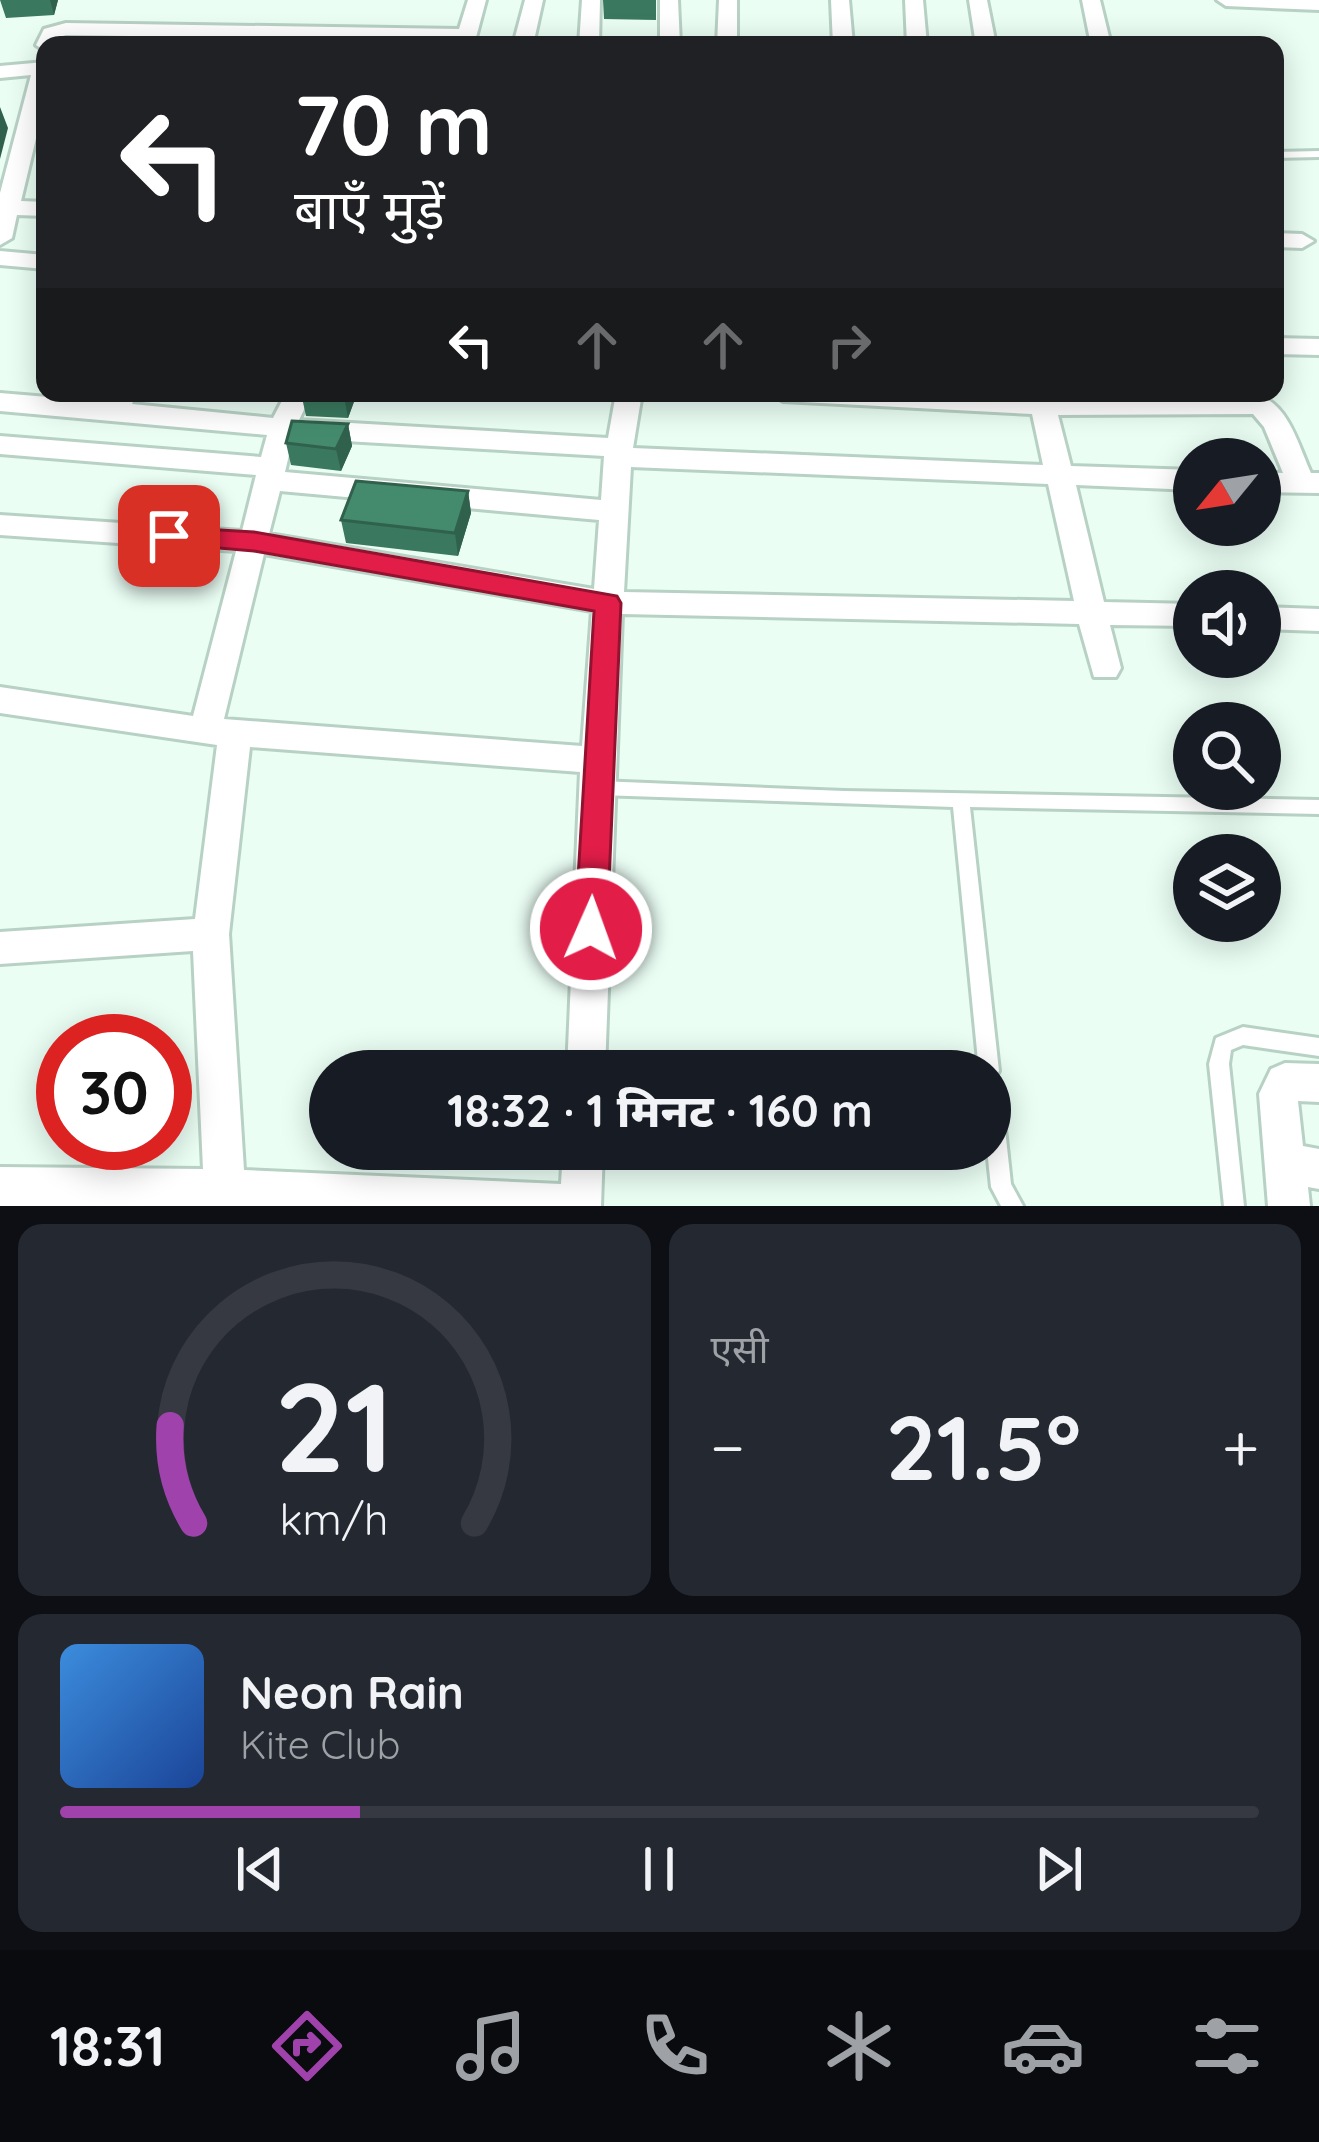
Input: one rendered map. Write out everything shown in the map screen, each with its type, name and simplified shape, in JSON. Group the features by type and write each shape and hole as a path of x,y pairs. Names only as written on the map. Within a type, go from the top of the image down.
{"street":[{"path":"467,36 477,0"},
{"path":"525,36 534,0"},
{"path":"590,36 591,0"},
{"path":"670,0 670,36"},
{"path":"727,36 728,0"},
{"path":"840,0 842,36"},
{"path":"914,0 916,36"},
{"path":"978,0 984,36"},
{"path":"1091,0 1099,36"},
{"path":"1226,0 1319,4"},
{"path":"50,36 66,29 321,36"},
{"path":"0,72 36,61"},
{"path":"0,238 8,166 36,136"},
{"path":"3,207 36,209"},
{"path":"1284,240 1302,241"},
{"path":"0,258 36,261"},
{"path":"1284,346 1319,347"},
{"path":"0,402 119,402 282,428 618,453 1173,479"},
{"path":"227,1198 217,1096 211,934 220,732 254,542 282,428 295,402"},
{"path":"587,1050 597,774 618,453 627,402"},
{"path":"1042,402 1106,668"},
{"path":"1150,402 1260,405 1310,483"},
{"path":"0,445 614,511"},
{"path":"0,525 254,542 608,603 1173,614"},
{"path":"1281,619 1319,620"},
{"path":"0,700 220,732 597,774"},
{"path":"0,948 211,934"},
{"path":"1289,1206 1303,1166 1278,1094 1285,1082 1319,1083"},
{"path":"0,1187 227,1198 580,1205 582,1170"}],"lane":[{"path":"1284,155 1319,154"},
{"path":"597,774 961,800 1319,807"},
{"path":"961,800 987,1050"},
{"path":"1234,1206 1219,1064 1222,1044 1243,1036 1319,1047"},
{"path":"999,1170 1001,1187 1013,1206"}],"building":[{"path":"292,421 348,424 336,449 286,443"},
{"path":"356,481 468,491 455,533 341,520"}],"route":[{"path":"169,536 254,542 608,603 591,929"}]}
